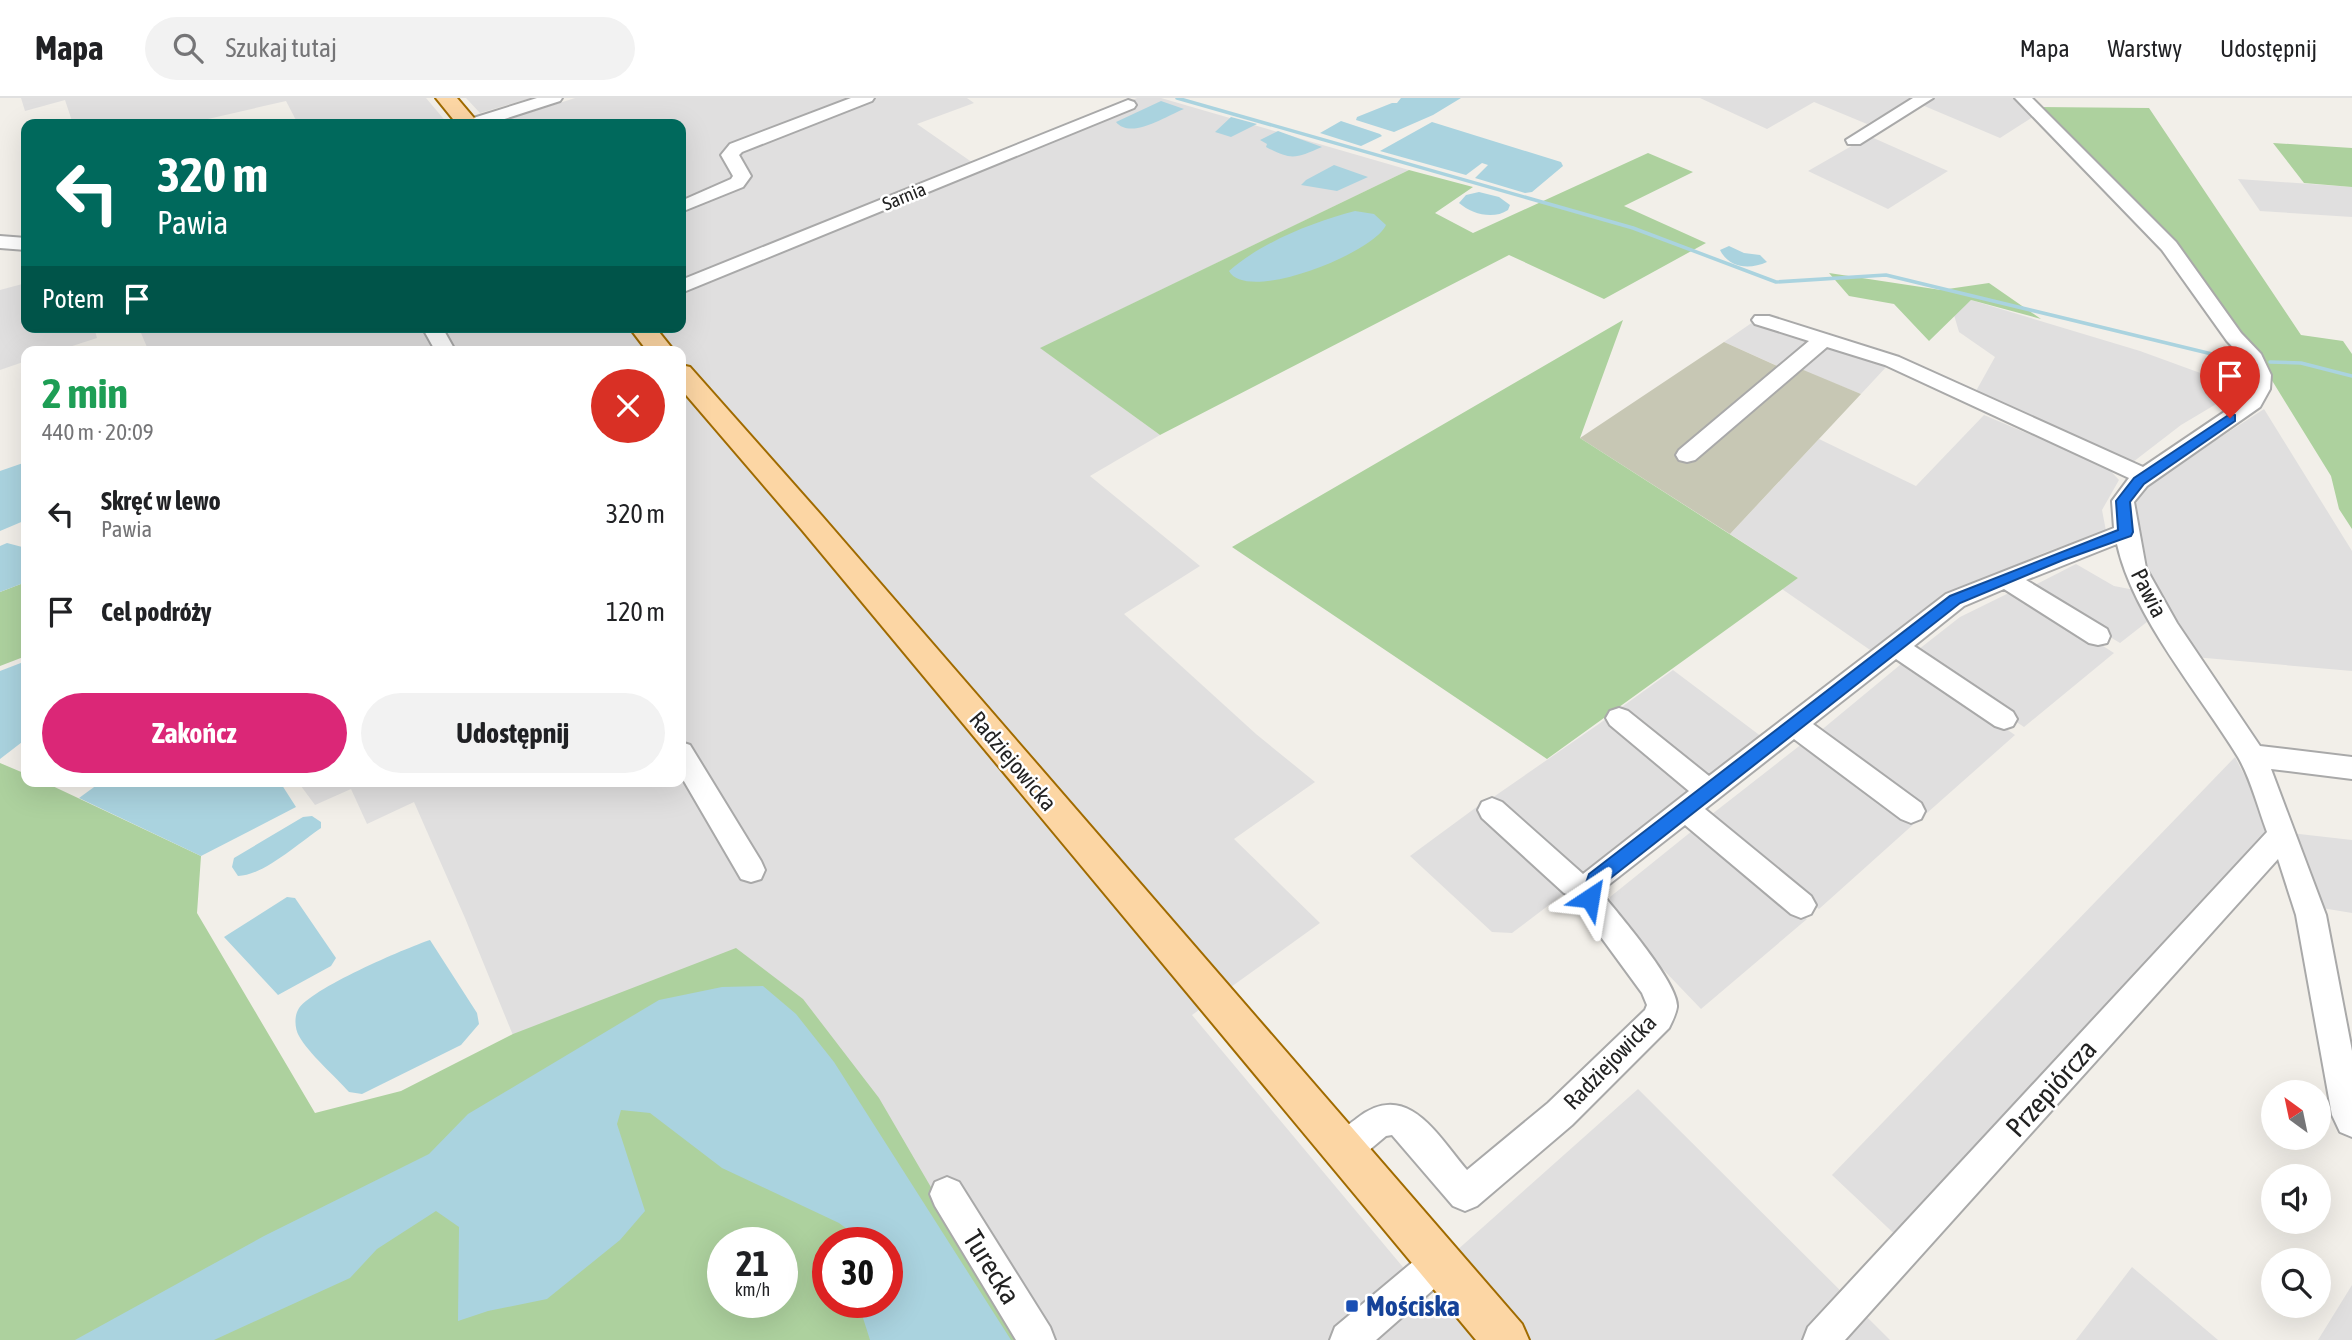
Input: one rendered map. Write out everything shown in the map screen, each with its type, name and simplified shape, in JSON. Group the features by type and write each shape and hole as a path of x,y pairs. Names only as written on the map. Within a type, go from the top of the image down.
{"main road":[{"path":"446,98 464,119"},
{"name":"Radziejowicka","path":"686,379 1506,1340"}],"street":[{"path":"489,119 554,98"},
{"path":"686,205 737,183 742,176 741,171 730,156 736,148 866,98"},
{"path":"1854,140 1925,98"},
{"name":"Pawia","path":"2023,98 2169,246 2234,337 2254,358 2261,375 2260,389 2253,402 2145,477 2123,501 2126,532 2134,568 2164,622 2252,756 2296,869 2311,915 2348,1115 2352,1121"},
{"name":"Sarnia","path":"686,285 1128,105"},
{"path":"0,242 21,244"},
{"path":"1762,320 1892,361 2145,477"},
{"path":"1687,456 1824,340"},
{"path":"1492,810 1574,884 1590,890 1595,879 1955,600 2126,532"},
{"path":"2004,579 2098,636"},
{"path":"1894,645 2004,719"},
{"path":"1619,718 1708,791"},
{"path":"1793,724 1911,811"},
{"path":"2252,756 2352,768"},
{"path":"686,761 751,870"},
{"path":"1685,809 1801,905"},
{"name":"Przepiórcza","path":"1821,1340 2281,836"},
{"name":"Radziejowicka","path":"1343,1150 1380,1121 1393,1119 1407,1125 1465,1194 1560,1114 1658,1018 1662,1006 1654,985 1590,898 1590,890"},
{"name":"Turecka","path":"947,1194 1037,1340"},
{"path":"1348,1340 1439,1262"}],"shaded area":[{"path":"21,98 426,98 444,119 295,119 286,101 208,119 71,119 65,100 25,111"},
{"path":"466,98 531,98 480,113"},
{"path":"575,98 967,98 974,103 917,124 976,165 1137,98 1161,98 1409,170 1041,348 1160,435 1090,476 1200,566 1124,614 1256,734 1315,782 1234,839 1320,923 1192,1015 1433,1303 1470,1270 1455,1252 1638,1089 1890,1340 0,1340 0,1328 519,1050 414,802 367,824 351,789 315,805 302,787 686,787 686,346 146,346 141,333 686,333 686,119 510,119"},
{"path":"1700,98 1912,98 1867,124 1814,102 1767,129"},
{"path":"1934,98 2020,98 2036,115 2000,138 1922,105"},
{"path":"1869,136 1948,171 1888,209 1808,171"},
{"path":"2238,179 2352,187 2352,217 2260,211"},
{"path":"21,284 21,333 96,333 97,338 72,346 21,346 21,363 0,370 0,290"},
{"path":"1971,300 2140,351 2236,386 2218,403 2181,425 2133,462 1976,391 1995,357 1959,332 1954,315"},
{"path":"1753,322 1888,365 1861,394 1801,370 1796,374 1724,342"},
{"path":"1724,342 1795,374 1801,369 1861,394 1730,534 1580,438"},
{"path":"2264,409 2352,551 2352,671 2194,657 2140,567 2131,504 2145,486"},
{"path":"1984,415 2107,467 2119,480 2102,510 2106,531 2046,552 1949,594 1873,652 1782,589 1798,578 1730,534 1819,439 1916,486"},
{"path":"2076,564 2114,586 2140,591 2152,618 2120,643 2029,588"},
{"path":"2015,590 2114,653 2024,727 1914,653 1960,617"},
{"path":"1906,660 2015,735 1927,813 1819,732"},
{"path":"1673,670 1762,737 1708,779 1619,709"},
{"path":"1606,719 1691,787 1692,793 1585,875 1573,871 1492,798"},
{"path":"1807,740 1916,822 1819,909 1707,818"},
{"path":"2235,757 2273,831 2352,840 2352,913 2316,907 2300,850 2254,848 1904,1243 1832,1175"},
{"path":"1478,806 1570,889 1512,933 1492,932 1410,856"},
{"path":"1692,831 1701,833 1807,919 1701,1009 1611,915 1610,897"},
{"path":"2132,1267 2218,1340 2076,1340"},
{"path":"2352,1285 2352,1340 2318,1340"}],"green space":[{"path":"2039,107 2149,108 2301,335 2343,341 2352,354 2352,529 2339,509 2331,476 2268,374 2175,246"},
{"path":"2273,143 2352,148 2352,187 2304,183"},
{"path":"1648,153 1693,172 1624,206 1706,243 1604,299 1509,255 1160,435 1040,348 1409,170 1473,187 1435,213 1473,233"},
{"path":"1829,273 1941,290 1989,283 2041,319 1971,300 1929,341 1894,304 1849,296"},
{"path":"1623,320 1580,438 1798,578 1547,759 1232,547"},
{"path":"21,584 21,658 0,666 0,592"},
{"path":"0,763 21,772 21,787 55,787 201,856 197,913 315,1113 401,1091 513,1034 736,948 803,999 879,1098 1020,1340 0,1340"}],"water":[{"path":"1401,98 1461,98 1433,115 1394,132 1356,120 1357,117 1397,103"},
{"path":"1161,101 1184,109 1139,128 1122,127 1116,122"},
{"path":"1231,117 1257,124 1231,137 1215,132"},
{"path":"1341,121 1382,136 1361,146 1320,133"},
{"path":"1432,122 1561,162 1563,166 1532,192 1525,193 1475,178 1488,165 1482,163 1466,175 1380,151"},
{"path":"1278,131 1322,147 1300,156 1282,154 1266,147 1267,144 1260,140"},
{"path":"1334,165 1368,177 1337,191 1301,185 1306,180"},
{"path":"1479,192 1499,197 1510,205 1508,210 1489,215 1470,210 1459,203 1466,195"},
{"path":"1355,211 1374,214 1386,225 1377,236 1359,249 1336,261 1310,271 1259,282 1240,280 1229,271 1272,242 1322,221"},
{"path":"1729,246 1744,253 1760,255 1767,262 1753,266 1734,264 1720,250"},
{"path":"21,464 21,522 0,531 0,471"},
{"path":"7,543 21,547 21,584 0,592 0,546"},
{"path":"21,663 21,743 0,759 0,671"},
{"path":"94,787 283,787 296,807 201,856 79,798"},
{"path":"312,816 321,822 321,828 270,865 248,875 238,876 232,867 234,858 303,817"},
{"path":"287,897 295,898 336,958 331,966 278,995 224,937"},
{"path":"430,940 477,1013 479,1024 461,1045 362,1094 349,1092 303,1043 297,1030 298,1010 306,1001 338,981"},
{"path":"763,986 796,1014 834,1062 1011,1340 870,1340 863,1318 903,1318 903,1227 844,1227 722,1168 650,1113 621,1110 617,1124 645,1211 620,1240 547,1299 488,1311 458,1321 459,1227 436,1211 377,1249 350,1278 214,1340 75,1340 264,1236 429,1154 468,1114 659,1000 722,987"}],"waterway":[{"path":"1177,98 1633,228 1776,282 1886,275 2249,363"},
{"path":"2270,362 2301,363 2352,376"}],"place":[{"name":"Mościska","path":"1352,1306"}],"route":[{"path":"1590,898 1595,879 1874,660 1955,600 2126,532 2123,501 2139,481 2230,418"}]}
